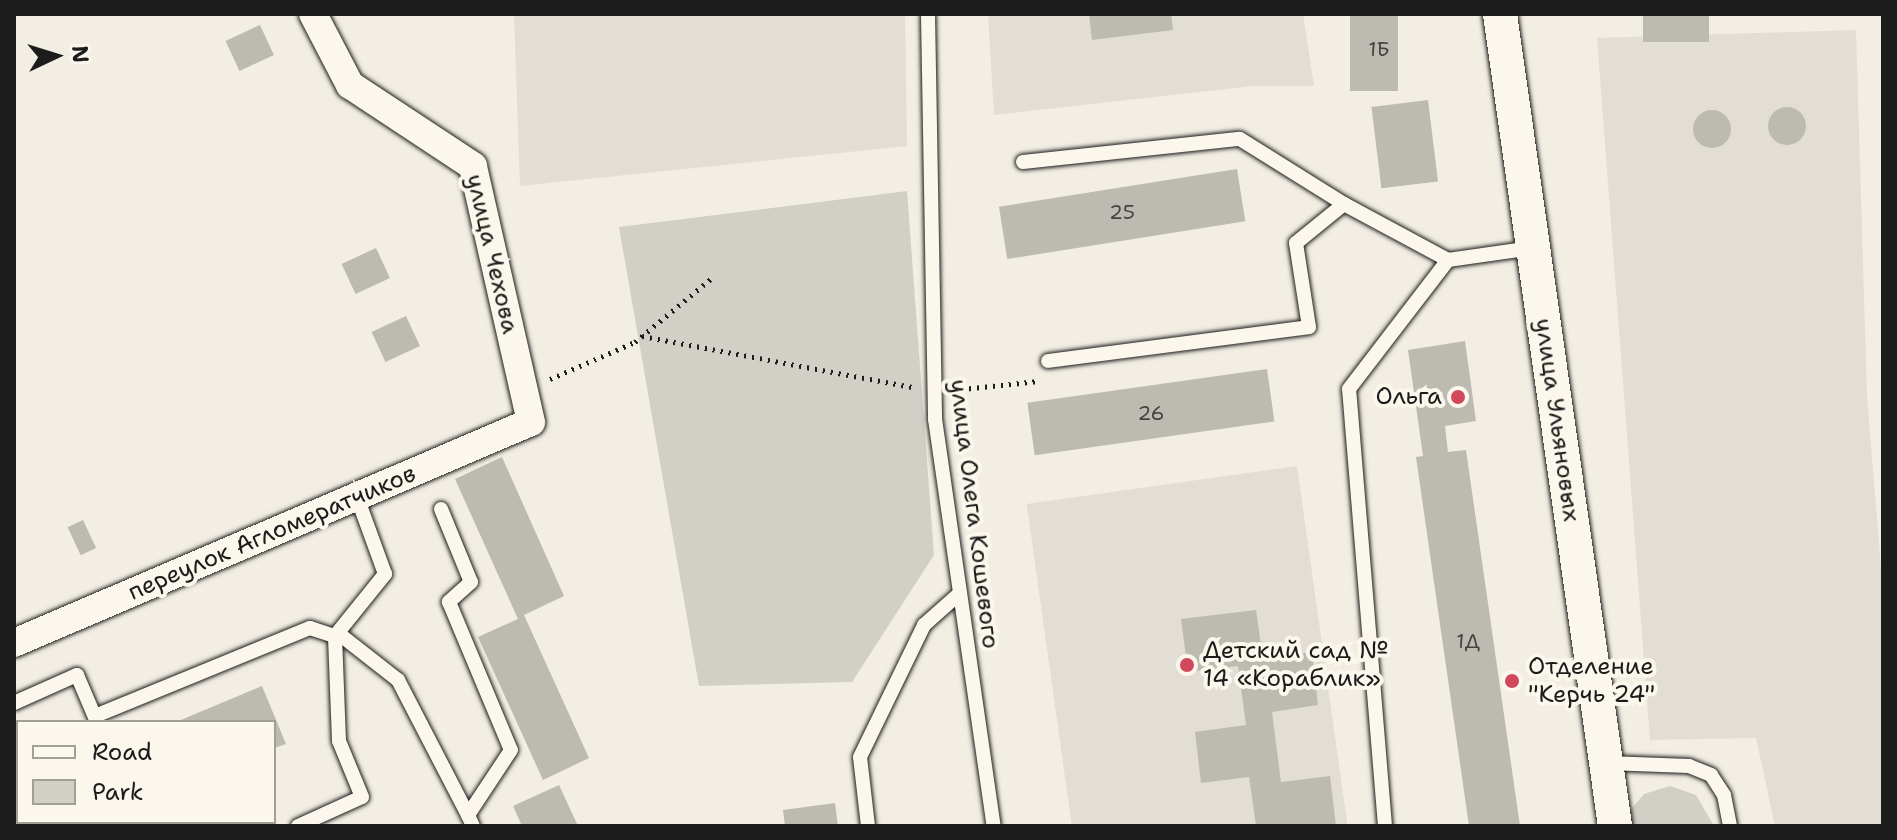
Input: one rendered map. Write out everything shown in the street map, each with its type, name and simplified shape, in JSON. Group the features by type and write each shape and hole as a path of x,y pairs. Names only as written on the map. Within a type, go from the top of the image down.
{"street":[{"name":"улица Чехова","path":"313,14 350,85 473,166 531,422"},
{"name":"улица Ульяновых","path":"1500,14 1615,826"},
{"name":"переулок Агломератчиков","path":"14,643 531,422"}],"lane":[{"name":"улица Олега Кошевого","path":"928,14 935,392 994,826"},
{"path":"1023,162 1240,139 1344,204 1448,260 1532,248"},
{"path":"1048,361 1309,327 1296,243 1344,204"},
{"path":"1385,826 1349,389 1448,260"},
{"path":"298,826 362,797 339,741 337,635 385,574 357,497"},
{"path":"441,509 471,582 449,602 511,750 471,820"},
{"path":"868,826 860,757 924,625 960,593"},
{"path":"14,703 77,675 96,719 310,628 337,635 398,680 471,820"},
{"path":"1607,763 1675,765 1711,775 1724,795 1730,826"}],"path":[{"path":"531,422 551,378 642,336 713,277"},
{"path":"642,336 935,392 1050,379 1048,361"}],"shaded area":[{"path":"514,14 905,14 907,146 520,186"},
{"path":"988,14 1303,14 1314,86 1253,86 994,115"},
{"path":"1856,30 1867,397 1883,592 1883,826 1775,826 1756,738 1650,740 1597,38"},
{"name":"Детский сад № 14 «Кораблик»","path":"1297,466 1348,825 1072,826 1027,504"}],"green space":[{"path":"907,191 934,555 852,682 699,686 619,227"},
{"path":"1670,786 1696,795 1714,826 1626,826 1632,808 1644,794"}],"building":[{"path":"1089,14 1171,14 1173,30 1092,40"},
{"path":"1350,14 1398,14 1398,91 1350,91"},
{"path":"1643,14 1709,14 1709,42 1643,42"},
{"path":"260,25 274,55 240,71 226,41"},
{"path":"1428,100 1438,181 1381,188 1371,107"},
{"path":"1787,107 1800,113 1806,126 1800,139 1787,145 1774,139 1768,126 1774,113"},
{"path":"1712,110 1725,116 1731,129 1725,142 1712,148 1699,142 1693,129 1699,116"},
{"path":"1237,169 1245,221 1007,259 999,207"},
{"path":"376,248 390,278 356,294 342,264"},
{"path":"406,316 420,346 386,362 372,332"},
{"path":"1465,341 1476,421 1445,426 1448,452 1466,450 1520,826 1469,826 1416,457 1423,456 1408,350"},
{"path":"1267,369 1274,421 1035,455 1027,403"},
{"path":"502,457 564,596 524,615 589,758 543,780 478,637 518,619 455,479"},
{"path":"83,520 96,548 81,555 68,527"},
{"path":"1256,610 1263,659 1312,652 1318,705 1272,712 1281,782 1330,776 1336,826 1256,826 1249,777 1201,783 1195,732 1246,725 1238,666 1188,672 1181,619"},
{"path":"262,686 286,744 276,747 276,720 181,720"},
{"path":"559,785 578,826 522,826 513,806"},
{"path":"835,803 838,826 785,826 783,810"},
{"path":"21,824 83,824 83,826"}],"place":[{"name":"Ольга","path":"1458,397"},
{"name":"Детский сад № 14 «Кораблик»","path":"1187,665"},
{"name":"Отделение \"Керчь 24\"","path":"1512,681"}]}
